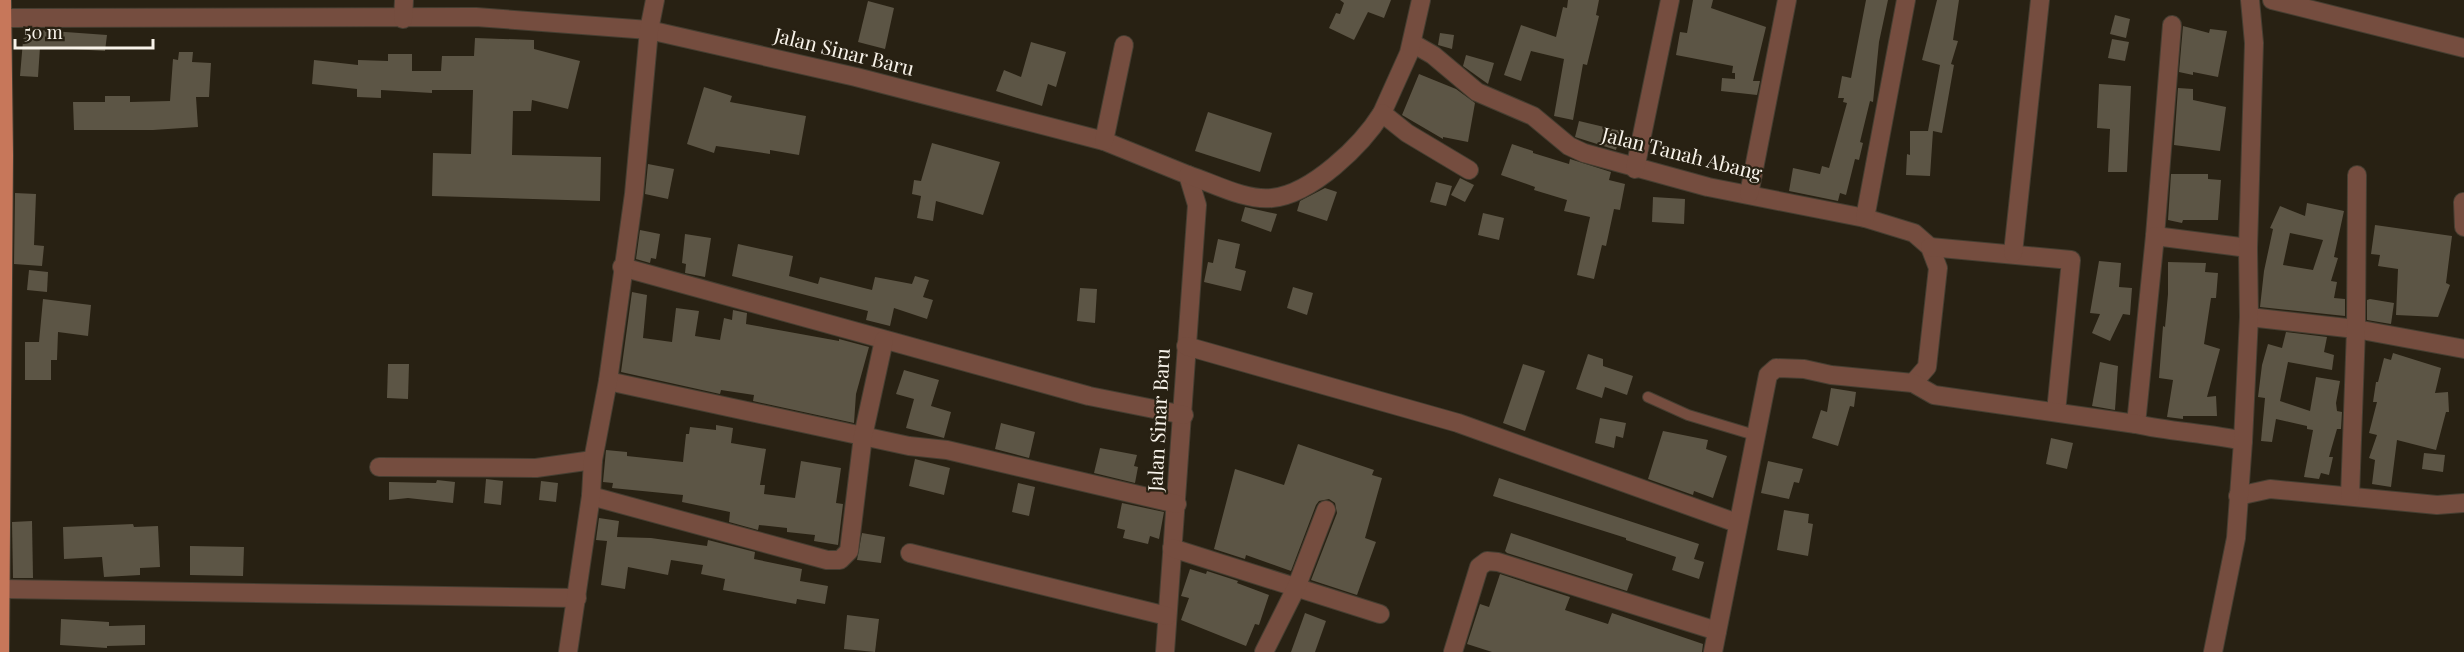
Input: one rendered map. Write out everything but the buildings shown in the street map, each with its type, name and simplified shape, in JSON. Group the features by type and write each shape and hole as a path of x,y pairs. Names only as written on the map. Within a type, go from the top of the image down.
{"main road":[{"path":"0,652 2,589 1,23"}],"street":[{"path":"403,19 404,0"},
{"path":"568,652 591,496 593,460 608,381 622,267 634,194 649,30 655,0"},
{"path":"1188,175 1251,196 1272,198 1306,187 1371,131 1382,113 1412,43 1421,0"},
{"path":"1635,169 1670,0"},
{"path":"1749,194 1787,0"},
{"path":"1866,218 1906,0"},
{"path":"2013,253 2040,0"},
{"path":"2213,652 2236,538 2243,441 2249,317 2248,248 2254,43 2250,0"},
{"path":"2272,0 2464,48"},
{"name":"Jalan Sinar Baru","path":"1,23 274,9 403,19 476,8 649,30 856,77 1104,141 1188,175 1197,205 1186,346 1184,415 1165,652"},
{"path":"2136,424 2155,236 2172,25"},
{"name":"Jalan Tanah Abang","path":"1412,43 1433,55 1477,92 1533,116 1576,150 1635,169 1866,218 1914,233 1930,247"},
{"path":"1104,141 1124,45"},
{"path":"1382,113 1407,133 1469,170"},
{"path":"2350,496 2356,329 2357,175"},
{"path":"2463,202 2464,227"},
{"path":"2155,236 2248,248"},
{"path":"1913,383 1927,367 1933,326 1938,268 1930,247 2071,260 2056,412"},
{"path":"622,267 1089,396 1184,415"},
{"path":"2249,317 2356,329 2464,349"},
{"path":"591,496 827,560 840,560 849,551 863,436 884,340"},
{"path":"1186,346 1458,423 1737,523"},
{"path":"1713,652 1737,523 1758,436 1768,375 1776,368 1804,369 1831,375 1913,383 1934,395 2243,441"},
{"path":"608,381 909,446 947,450 1177,504"},
{"path":"379,467 536,468 593,460"},
{"path":"2238,496 2270,489 2438,505 2464,501"},
{"path":"1264,652 1296,588 1326,510"},
{"path":"1172,548 1380,614"},
{"path":"910,553 1167,616"},
{"path":"1453,652 1479,567 1486,561 1498,562 1717,631"},
{"path":"2,589 577,598"}],"lane":[{"path":"1648,397 1688,415 1758,436"}]}
